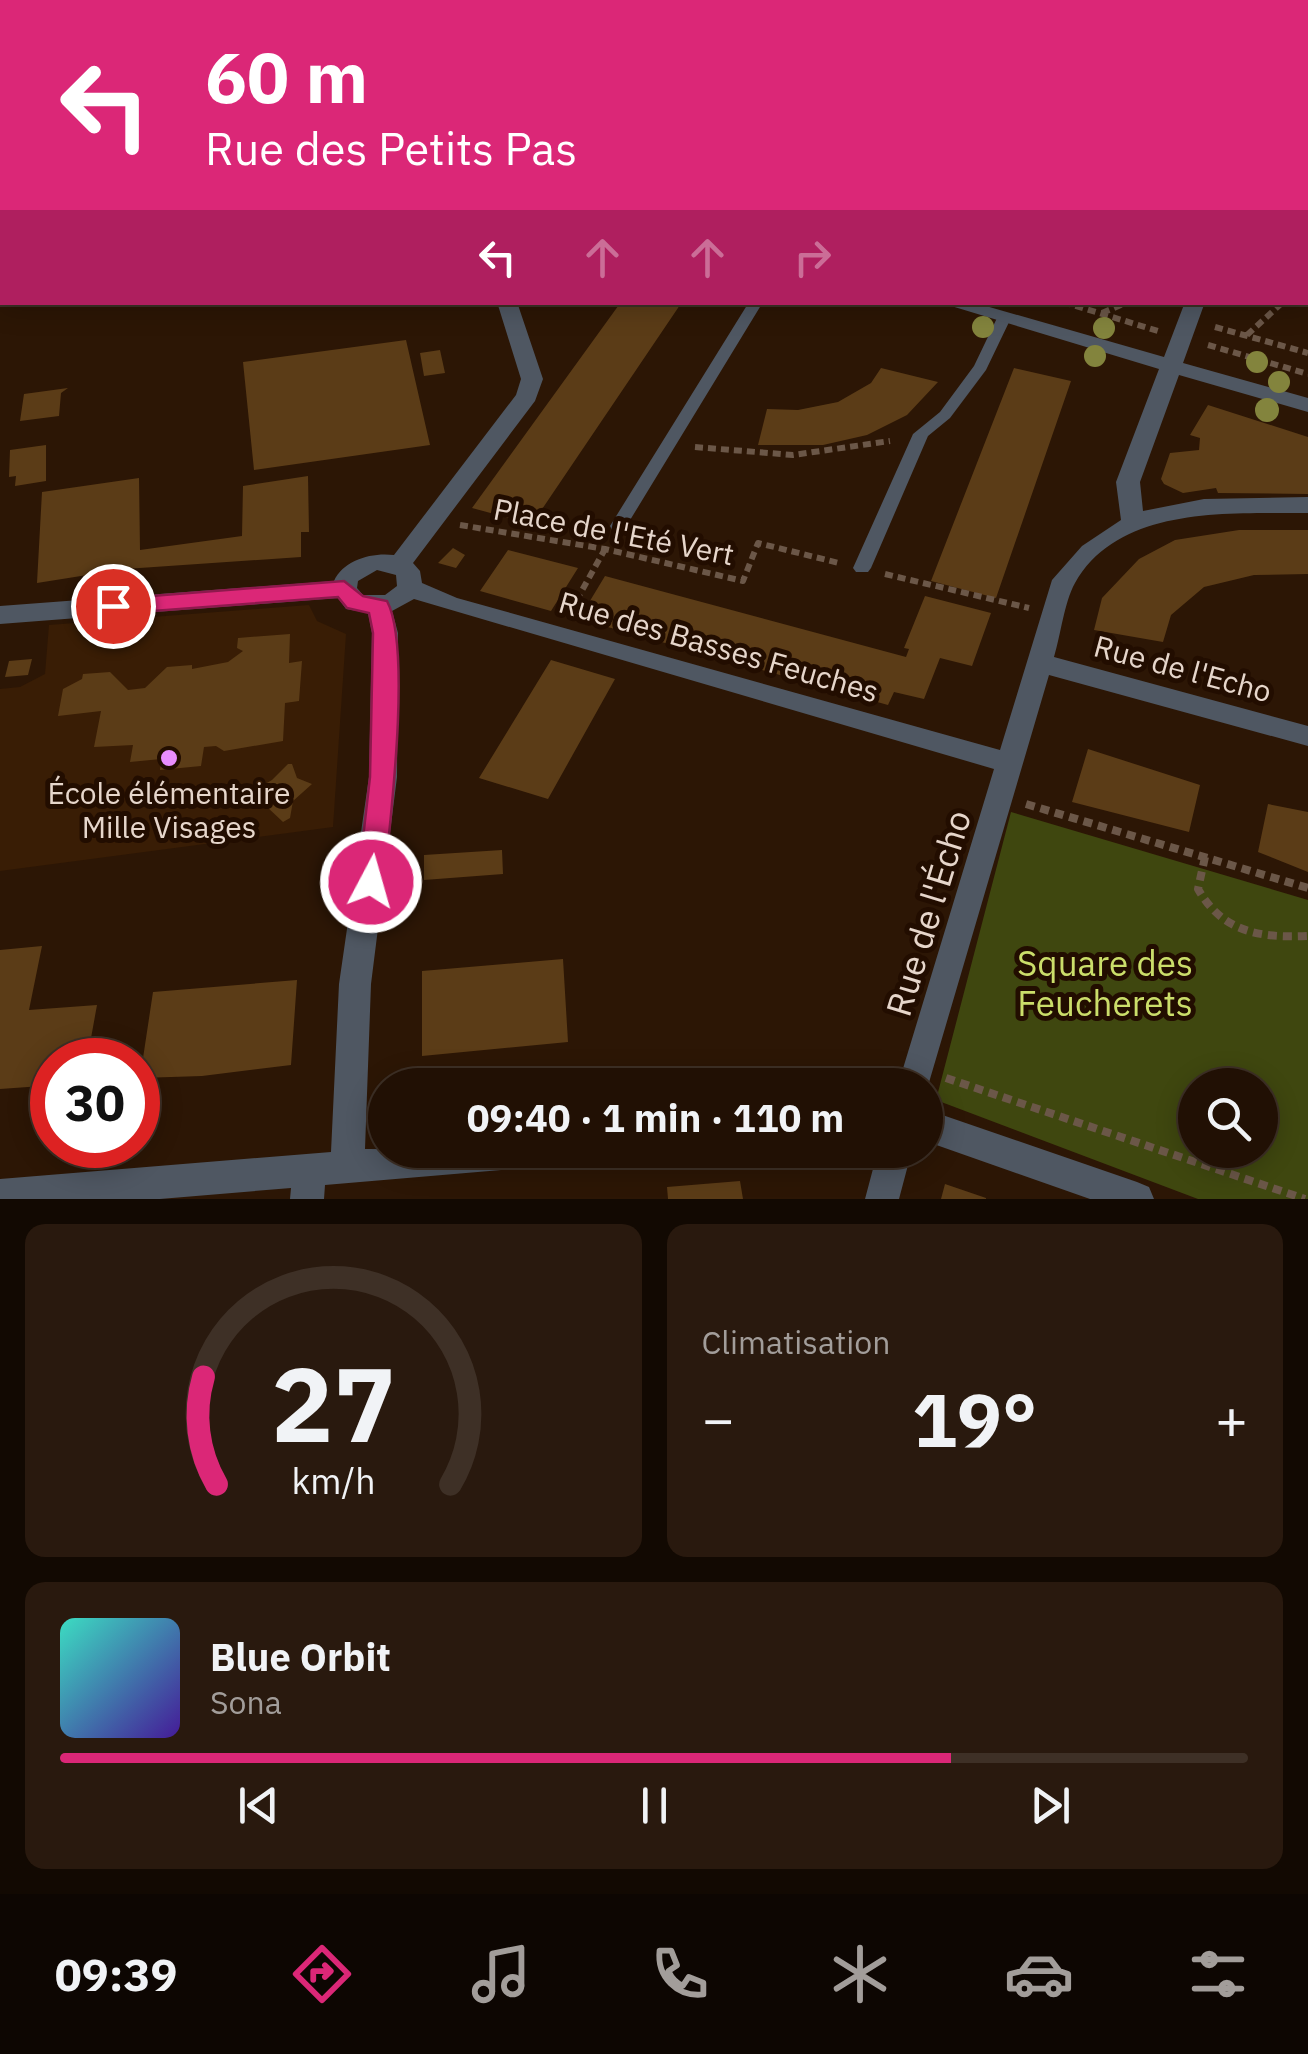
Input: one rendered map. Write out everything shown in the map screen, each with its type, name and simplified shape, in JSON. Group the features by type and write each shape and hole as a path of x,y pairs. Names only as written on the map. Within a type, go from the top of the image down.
{"street":[{"path":"344,589 356,603 379,607 403,597 404,576 434,521 528,396 532,379 508,305"},
{"path":"958,305 1308,404"},
{"path":"1194,305 1128,482 1132,519 1176,509 1308,505"},
{"name":"Rue de l'Écho","path":"920,1068 1003,797 1064,580 1085,554 1132,519"},
{"path":"344,589 347,577 372,562 404,576"},
{"name":"Rue des Basses Feuches","path":"404,576 449,604 1012,764"},
{"path":"0,616 344,589"},
{"path":"347,1168 355,984 383,777 385,633 379,607"},
{"name":"Rue de l'Echo","path":"1041,663 1308,736"},
{"path":"943,1132 1137,1199"},
{"path":"0,1196 308,1185 347,1168 368,1166"},
{"path":"882,1199 890,1168"}],"lane":[{"path":"618,526 754,305"},
{"path":"862,568 922,434 946,416 981,368 1004,318"}],"path":[{"path":"1102,313 1121,305"},
{"path":"1247,335 1280,305"},
{"path":"1215,327 1308,352"},
{"path":"670,442 746,456 800,458 922,434"},
{"name":"Place de l'Eté Vert","path":"434,521 605,549 743,581 758,544 1055,614"},
{"path":"558,634 618,526"},
{"path":"1003,797 1308,888"},
{"path":"1206,857 1198,889 1221,920 1241,933 1308,936"},
{"path":"943,1085 1305,1199"}],"shaded area":[{"name":"École élémentaire Mille Visages","path":"309,605 317,621 346,634 333,827 0,871 0,689 20,687 45,674 49,625"}],"green space":[{"name":"Square des Feucherets","path":"1011,812 1308,900 1308,1199 1198,1199 943,1103 943,1073"}],"building":[{"path":"619,305 680,305 532,524 472,508"},
{"path":"406,340 430,445 254,470 243,362"},
{"path":"440,350 445,373 424,376 420,353"},
{"path":"881,368 938,382 907,415 867,435 823,445 758,445 767,409 798,410 838,402 871,383"},
{"path":"1014,368 1071,381 996,598 931,581"},
{"path":"68,388 61,393 59,416 20,421 24,394"},
{"path":"1208,405 1308,437 1308,494 1218,493 1216,488 1183,493 1164,484 1161,479 1170,453 1199,450 1200,438 1190,435"},
{"path":"46,445 46,481 15,486 16,476 9,477 10,450"},
{"path":"308,476 309,532 301,532 301,557 125,569 37,583 42,492 139,478 140,550 242,536 243,486"},
{"path":"1239,530 1308,530 1308,574 1254,575 1204,587 1171,615 1163,642 1094,630 1102,598 1139,559 1175,540"},
{"path":"453,548 465,555 456,568 438,563"},
{"path":"508,550 578,568 551,611 480,591"},
{"path":"605,576 906,657 909,649 904,648 925,596 991,613 972,666 940,658 924,699 894,692 888,705 579,619"},
{"path":"290,634 289,663 302,661 299,701 285,703 283,741 224,751 216,746 204,747 201,766 160,770 161,759 130,762 133,745 94,747 101,711 58,716 63,689 82,679 83,674 110,672 128,690 145,688 167,667 192,665 192,669 228,662 243,651 237,648 238,638"},
{"path":"32,659 28,675 5,677 9,661"},
{"path":"551,660 615,679 548,799 479,778"},
{"path":"1088,749 1200,785 1189,832 1072,802"},
{"path":"292,764 297,778 312,784 293,801 290,818 283,822 266,806 243,797 272,780"},
{"path":"1268,804 1308,812 1308,872 1258,852"},
{"path":"502,850 503,874 424,880 424,855"},
{"path":"42,946 29,1010 97,1005 91,1038 30,1038 30,1087 0,1089 0,950"},
{"path":"563,959 568,1042 422,1056 422,971"},
{"path":"297,980 291,1065 160,1077 160,1038 146,1038 153,992"},
{"path":"740,1181 743,1199 668,1199 667,1187"},
{"path":"945,1184 986,1198 986,1199 941,1199"}],"place":[{"name":"École élémentaire Mille Visages","path":"169,758"}],"route":[{"path":"113,606 344,589 356,603 379,607 385,633 383,777 371,882"}]}
